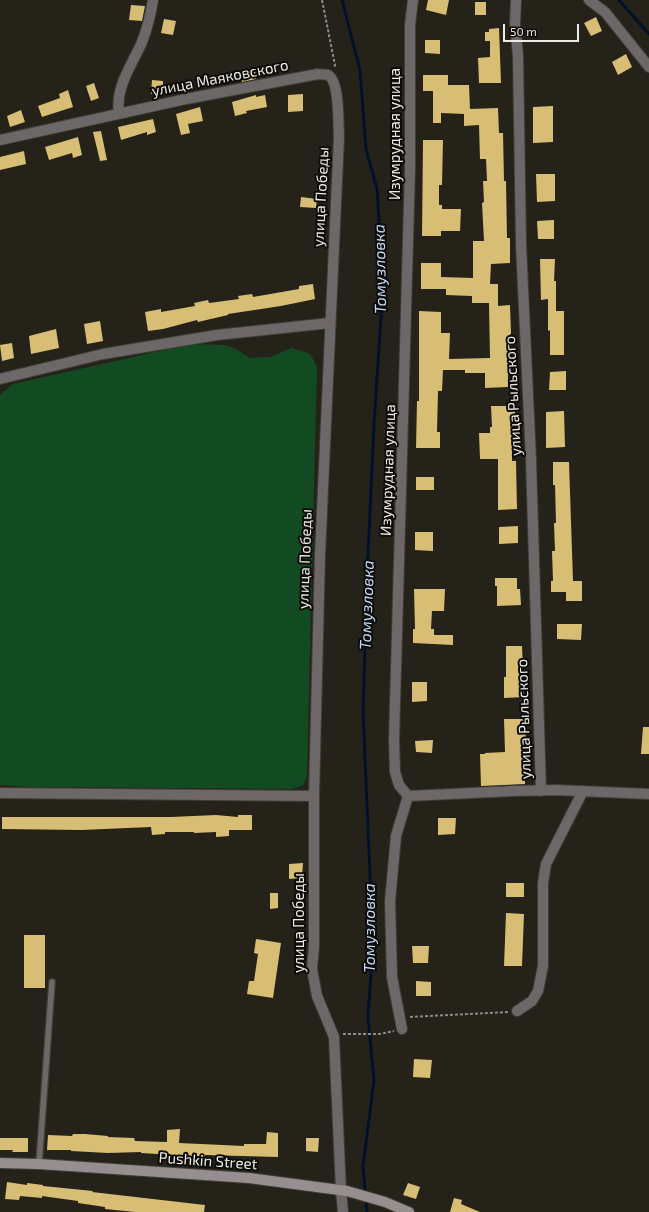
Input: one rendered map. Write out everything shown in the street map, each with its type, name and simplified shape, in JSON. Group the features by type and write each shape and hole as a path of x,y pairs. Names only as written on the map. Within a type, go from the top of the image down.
{"main road":[{"name":"Pushkin Street","path":"0,1163 39,1164 249,1178 344,1191 385,1202 403,1211"}],"street":[{"path":"119,113 118,96 122,83 142,40 153,0"},
{"name":"Изумрудная улица","path":"408,796 399,785 395,772 394,740 410,168 410,25 413,0"},
{"name":"улица Рыльского","path":"516,0 515,24 518,56 521,244 531,468 541,790"},
{"path":"589,0 605,12 649,67"},
{"name":"улица Маяковского","path":"0,140 186,99 318,74 330,77"},
{"name":"улица Победы","path":"330,77 337,95 339,137 320,554 314,796 314,946 312,969 318,996 334,1037 344,1191 343,1212"},
{"path":"0,379 119,351 217,335 330,323"},
{"path":"402,1029 392,977 390,901 396,836 408,796 541,790 649,794"},
{"path":"517,1011 532,1001 538,991 543,966 543,883 546,864 583,791"},
{"path":"0,793 314,796"}],"lane":[{"path":"39,1164 52,982"}],"path":[{"path":"322,0 335,65 330,77"},
{"path":"400,1018 517,1011"},
{"path":"344,1033 380,1034 402,1029"}],"green space":[{"path":"191,344 225,345 236,349 250,358 270,357 292,348 310,354 317,366 307,776 303,785 293,789 28,787 0,785 0,395 13,384"}],"building":[{"path":"428,0 449,0 446,15 426,10"},
{"path":"475,2 486,2 486,15 475,15"},
{"path":"131,5 145,6 142,21 129,20"},
{"path":"596,17 602,31 591,36 584,23"},
{"path":"164,19 176,21 173,35 161,33"},
{"path":"499,28 501,83 479,83 478,58 490,57 490,41 485,41 485,32 489,32 489,29"},
{"path":"425,40 440,40 440,54 425,53"},
{"path":"626,54 632,67 618,75 612,62"},
{"path":"255,69 256,79 242,82 241,71"},
{"path":"423,75 448,75 448,85 469,85 470,109 498,108 499,133 503,133 507,238 510,238 510,263 491,264 490,284 498,284 498,306 510,305 511,334 510,364 508,364 508,387 485,388 485,373 465,373 465,370 443,370 442,391 438,391 437,432 440,432 440,448 416,448 417,401 419,401 419,311 441,312 441,333 450,333 449,359 490,358 489,303 472,303 472,296 446,295 446,289 421,289 421,263 441,263 441,277 473,278 473,241 484,241 482,203 484,202 483,181 487,181 486,159 480,159 479,125 464,126 464,114 441,113 441,123 433,123 433,91 423,91"},
{"path":"152,80 163,81 163,92 151,94"},
{"path":"94,83 99,98 91,101 86,86"},
{"path":"68,90 73,107 42,117 38,106 60,98 59,94"},
{"path":"303,94 303,111 288,112 288,95"},
{"path":"256,95 256,97 265,95 267,107 246,111 247,113 235,116 232,102"},
{"path":"553,106 553,142 533,143 533,107"},
{"path":"200,107 203,121 188,124 190,133 181,135 176,114"},
{"path":"21,110 25,122 10,127 7,116"},
{"path":"153,119 156,132 147,135 147,132 121,140 118,127"},
{"path":"101,131 107,160 100,161 93,132"},
{"path":"78,137 82,155 73,158 72,153 49,160 45,147"},
{"path":"423,140 443,140 442,185 439,185 439,205 442,205 442,209 461,209 460,231 441,231 441,236 422,236"},
{"path":"24,151 26,164 0,170 0,157"},
{"path":"536,174 555,174 555,201 537,202"},
{"path":"301,197 317,199 316,208 300,207"},
{"path":"554,220 554,239 538,239 537,221"},
{"path":"540,259 555,259 554,281 556,281 556,311 564,311 564,355 550,355 548,299 541,300"},
{"path":"313,284 315,299 228,314 198,322 197,320 163,329 148,331 145,312 161,309 161,312 195,306 194,303 208,300 209,303 239,299 238,296 252,294 253,297 299,289 299,286"},
{"path":"100,321 103,341 87,344 84,324"},
{"path":"56,329 59,348 31,354 29,336"},
{"path":"12,343 14,358 2,361 0,345"},
{"path":"566,371 566,390 549,390 550,372"},
{"path":"491,406 515,406 515,449 512,449 512,461 516,461 517,509 498,510 498,459 480,459 479,433 490,433 490,427 492,427"},
{"path":"564,411 565,447 546,448 546,412"},
{"path":"553,462 569,462 573,581 582,581 582,601 566,601 566,592 551,592 551,581 553,581 552,551 555,551 554,523 556,523"},
{"path":"416,477 434,477 434,490 416,490"},
{"path":"518,526 518,543 499,544 499,527"},
{"path":"415,532 433,532 433,551 415,550"},
{"path":"495,578 517,578 517,589 520,589 521,605 497,606 497,586 495,586"},
{"path":"414,589 445,589 444,611 432,611 431,629 434,629 434,635 453,635 453,645 413,643 413,629 415,629"},
{"path":"557,624 582,624 581,640 557,639"},
{"path":"506,646 522,646 524,697 504,698"},
{"path":"412,682 427,682 427,701 412,702"},
{"path":"504,719 525,719 527,773 525,773 525,784 481,786 480,754 505,752"},
{"path":"643,727 649,727 649,754 641,754"},
{"path":"433,740 432,753 416,752 415,741"},
{"path":"216,815 238,817 238,815 252,815 252,830 229,830 229,836 216,837 216,832 165,832 165,834 152,835 151,827 81,830 2,829 2,817 171,817"},
{"path":"438,818 456,818 455,834 438,835"},
{"path":"303,863 302,878 289,879 289,864"},
{"path":"506,883 524,883 524,897 506,897"},
{"path":"270,893 278,893 278,908 270,909"},
{"path":"506,913 524,914 522,966 504,966"},
{"path":"24,935 45,935 45,988 24,988"},
{"path":"256,939 281,943 273,998 247,994 249,981 254,981 258,954 254,953"},
{"path":"412,946 429,946 428,963 413,963"},
{"path":"416,981 431,982 431,996 416,996"},
{"path":"414,1059 432,1060 430,1078 413,1077"},
{"path":"180,1129 179,1143 244,1146 244,1144 266,1144 267,1132 278,1133 278,1157 205,1155 205,1157 141,1152 108,1153 47,1150 48,1135 72,1136 73,1134 85,1134 134,1138 135,1141 167,1142 167,1130"},
{"path":"0,1138 28,1138 28,1152 0,1150"},
{"path":"306,1138 319,1138 318,1152 306,1151"},
{"path":"7,1182 27,1185 27,1183 205,1205 204,1212 135,1212 105,1209 105,1207 78,1203 78,1201 42,1196 42,1198 20,1196 19,1200 5,1199"},
{"path":"408,1183 420,1187 416,1199 403,1195"},
{"path":"454,1198 462,1200 461,1204 480,1212 450,1212"}],"waterway":[{"name":"Томузловка","path":"342,0 360,70 366,149 377,189 383,286 374,424 363,711 373,945 368,1017 374,1080 363,1167 367,1212"},
{"path":"619,0 649,34"}]}
